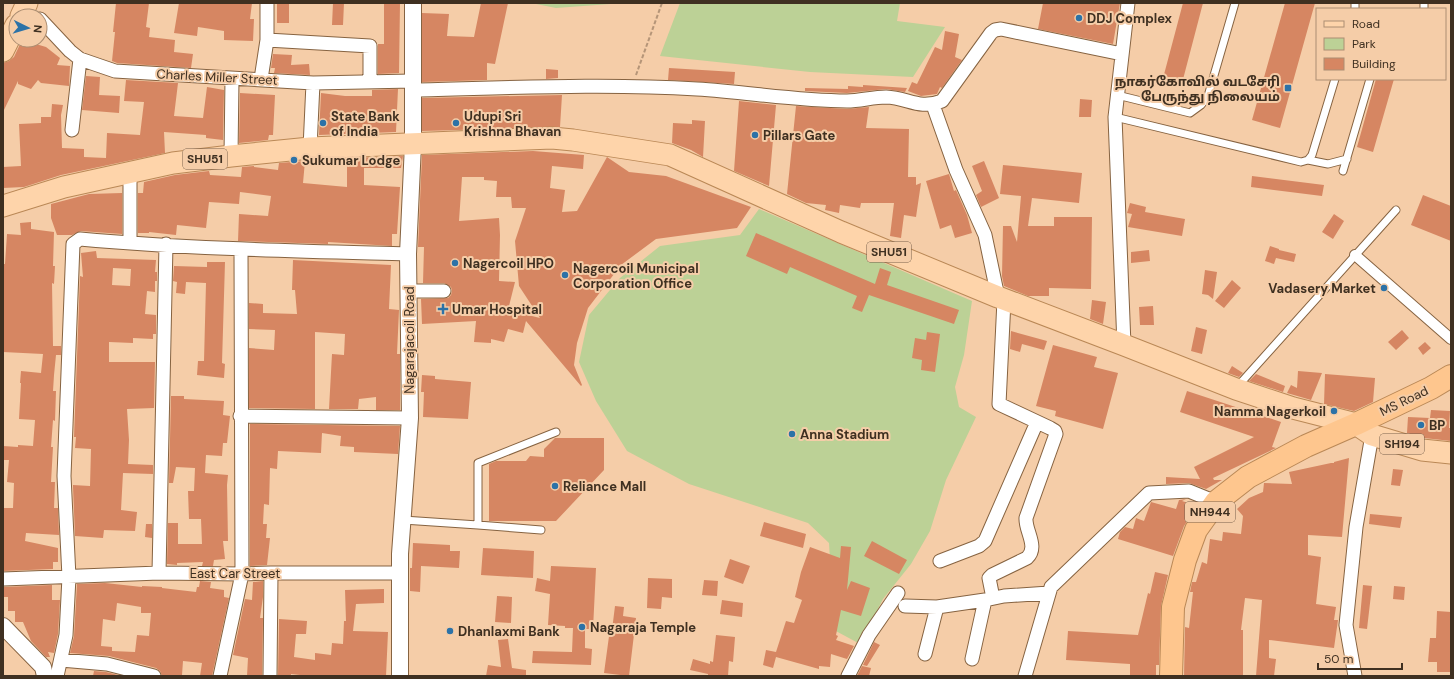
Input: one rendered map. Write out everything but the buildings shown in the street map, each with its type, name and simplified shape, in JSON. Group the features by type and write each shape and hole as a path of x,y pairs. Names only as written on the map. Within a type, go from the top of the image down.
{"highway":[{"name":"MS Road","path":"1364,430 1451,376"},
{"name":"NH944","path":"1171,676 1173,607 1185,560 1196,530 1216,502 1248,477 1306,446 1364,430"}],"main road":[{"path":"3,51 8,41"},
{"name":"SHU51","path":"3,206 64,187 130,174 173,163 310,148 552,138 670,154 841,232 1001,299 1236,389 1364,430"},
{"name":"SH194","path":"1364,430 1422,450 1451,453"}],"street":[{"path":"262,79 267,40 267,3"},
{"name":"Nagarajacoil Road","path":"400,676 400,554 410,418 408,254 413,144 414,3"},
{"path":"1124,345 1115,117 1128,3"},
{"name":"Charles Miller Street","path":"48,29 80,59 115,71 313,83 370,82 413,86 632,86 696,89 802,99 848,101 887,97 925,106 933,105"},
{"path":"972,659 989,599 990,578 992,575 1027,558 1032,551 1026,518 1056,434 1055,431 999,404 1001,299 984,235 956,170 933,105 942,102 995,30 1122,54"},
{"path":"267,40 370,46 370,82"},
{"path":"72,130 80,59"},
{"path":"231,156 232,78"},
{"path":"310,148 313,83"},
{"path":"130,174 130,244"},
{"path":"57,676 66,635 69,577 64,476 72,246 74,243 80,239 130,244 166,244 241,249 408,254"},
{"path":"159,573 166,244"},
{"path":"220,676 242,574 240,416 241,249"},
{"path":"1355,255 1451,339"},
{"path":"409,291 444,290"},
{"path":"240,416 410,418"},
{"path":"940,561 979,546 985,541 1037,422"},
{"path":"1355,676 1346,625 1364,430"},
{"path":"1025,676 1049,593 1054,583 1150,494 1188,491 1216,502"},
{"name":"East Car Street","path":"3,579 159,573 400,573"},
{"path":"270,676 272,616 271,573"},
{"path":"848,676 869,635 898,593"},
{"path":"905,606 937,607 1016,594 1049,593"},
{"path":"925,654 937,607"},
{"path":"3,626 43,667 45,676"},
{"path":"61,660 107,664 154,676"}],"lane":[{"path":"1117,95 1190,113 1208,96 1235,3"},
{"path":"1308,160 1312,155 1335,80"},
{"path":"1343,171 1370,80"},
{"path":"1115,117 1301,162 1308,160 1328,164 1346,159"},
{"path":"1236,389 1396,210"},
{"path":"478,525 478,463 556,432"},
{"path":"402,520 541,530"}],"path":[{"path":"632,86 662,3"}],"green space":[{"path":"531,3 624,3 556,8"},
{"path":"680,3 900,3 897,21 945,27 913,77 810,72 660,56"},
{"name":"Anna Stadium","path":"759,209 972,301 964,355 955,387 959,407 976,417 946,480 930,531 911,564 883,599 860,644 834,630 829,543 808,523 689,484 627,451 596,401 579,362 589,315 620,278 660,246 740,235"}],"place":[{"name":"DDJ Complex","path":"1079,18"},
{"name":"நாகர்கோவில் வடசேரி பேருந்து நிலையம்","path":"1288,88"},
{"name":"State Bank of India","path":"323,123"},
{"name":"Udupi Sri Krishna Bhavan","path":"456,123"},
{"name":"Pillars Gate","path":"755,135"},
{"name":"Sukumar Lodge","path":"294,160"},
{"name":"Nagercoil HPO","path":"455,263"},
{"name":"Nagercoil Municipal Corporation Office","path":"565,275"},
{"name":"Vadasery Market","path":"1384,288"},
{"name":"Umar Hospital","path":"443,309"},
{"name":"Namma Nagerkoil","path":"1334,411"},
{"name":"BP","path":"1421,425"},
{"name":"Anna Stadium","path":"792,434"},
{"name":"Reliance Mall","path":"555,486"},
{"name":"Nagaraja Temple","path":"582,627"},
{"name":"Dhanlaxmi Bank","path":"450,631"}]}
